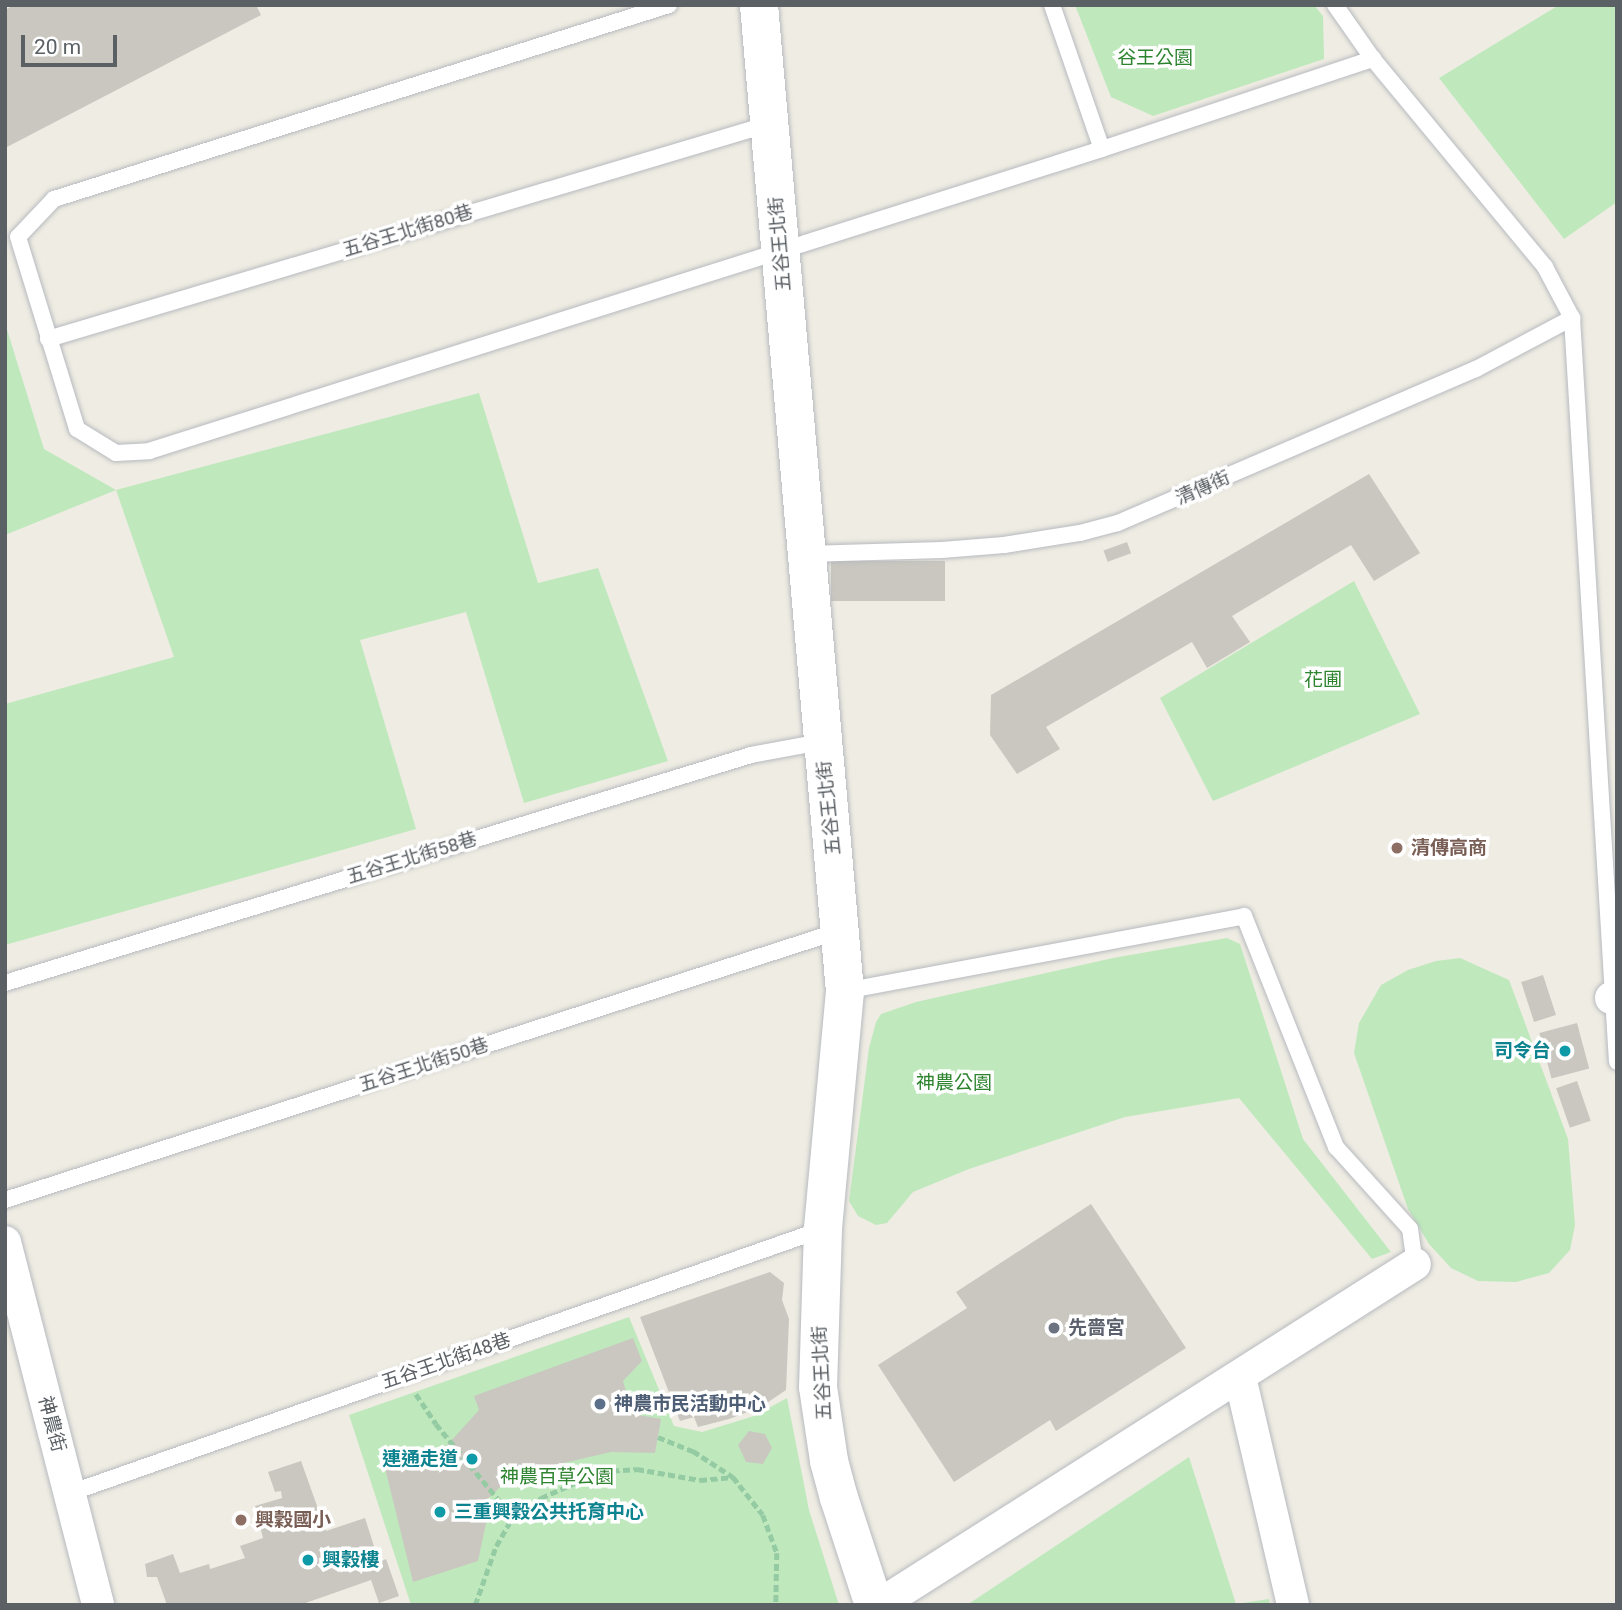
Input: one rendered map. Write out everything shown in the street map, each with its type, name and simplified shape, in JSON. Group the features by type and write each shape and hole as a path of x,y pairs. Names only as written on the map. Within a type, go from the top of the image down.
{"street":[{"name":"五谷王北街","path":"759,5 821,742 842,930 845,991 844,1036 823,1229 818,1364 820,1399 839,1498 877,1605"},
{"name":"神農街","path":"5,1242 13,1313 70,1493 97,1605"},
{"path":"877,1605 1416,1264"},
{"path":"1240,1377 1293,1605"}],"lane":[{"path":"669,5 54,199 18,237 77,429 116,453 149,451 1102,149 1373,59"},
{"path":"1052,5 1102,149"},
{"path":"1335,5 1373,59 1545,267 1572,318 1617,1062"},
{"name":"五谷王北街80巷","path":"48,339 769,124"},
{"name":"清傳街","path":"805,554 942,550 1004,545 1080,533 1118,523 1476,369 1572,318"},
{"name":"五谷王北街58巷","path":"5,982 751,755 821,742"},
{"path":"845,991 1244,916 1336,1147 1410,1229 1416,1264"},
{"name":"五谷王北街50巷","path":"5,1200 842,930"},
{"name":"五谷王北街48巷","path":"70,1493 823,1229"}],"path":[{"path":"404,1376 436,1424 513,1517"},
{"path":"658,1437 692,1451 733,1477 763,1515 777,1553 776,1605"},
{"path":"475,1605 496,1546 513,1517 541,1498 602,1471 637,1469 700,1480 733,1477"}],"green space":[{"name":"谷王公園","path":"1075,5 1314,5 1323,16 1324,59 1153,116 1111,97"},
{"path":"1559,5 1617,5 1617,202 1564,239 1439,78"},
{"path":"5,323 44,449 116,490 5,535"},
{"path":"479,393 538,583 598,568 668,761 524,803 466,612 360,640 416,829 5,945 5,704 174,657 116,490"},
{"name":"花圃","path":"1354,581 1420,714 1213,801 1160,698"},
{"name":"神農公園","path":"1227,938 1240,944 1303,1139 1391,1252 1372,1259 1239,1098 1125,1117 969,1169 913,1192 887,1223 876,1225 858,1216 849,1201 869,1048 881,1014 916,1002 1113,958"},
{"path":"1460,958 1509,980 1568,1139 1575,1225 1570,1250 1549,1273 1516,1282 1478,1281 1451,1268 1429,1244 1408,1209 1354,1053 1359,1023 1381,985 1408,970 1436,961"},
{"name":"神農百草公園","path":"629,1317 674,1426 702,1432 754,1416 787,1398 809,1510 839,1605 411,1605 349,1415"},
{"path":"1189,1457 1236,1604 1269,1599 1270,1605 967,1605"}],"building":[{"path":"14,5 256,5 261,15 5,148 5,10"},
{"path":"1369,474 1420,553 1374,581 1351,545 1232,616 1250,642 1207,668 1192,642 1046,727 1060,749 1017,774 990,735 991,695"},
{"path":"1127,542 1131,553 1108,562 1104,551"},
{"path":"831,561 945,561 945,601 831,601"},
{"path":"1543,975 1556,1015 1534,1022 1521,982"},
{"name":"司令台","path":"1577,1023 1589,1068 1551,1078 1539,1033"},
{"path":"1577,1081 1591,1121 1570,1128 1556,1088"},
{"name":"先嗇宮","path":"1091,1204 1186,1348 1056,1431 1050,1420 954,1482 878,1365 967,1308 956,1292"},
{"path":"770,1272 784,1283 782,1300 789,1319 786,1390 761,1407 729,1419 698,1427 694,1417 680,1421 640,1317"},
{"path":"633,1338 642,1361 623,1381 633,1414 661,1419 655,1453 611,1452 555,1465 519,1483 511,1477 482,1504 487,1519 478,1561 413,1582 385,1468 441,1452 479,1410 474,1396"},
{"path":"749,1431 765,1434 772,1448 763,1464 746,1462 738,1445"},
{"name":"興穀樓","path":"301,1461 326,1531 365,1518 379,1562 386,1559 399,1596 379,1603 371,1580 300,1605 167,1605 157,1577 147,1577 145,1564 173,1554 180,1573 209,1564 210,1569 245,1558 240,1546 263,1538 255,1506 282,1498 281,1491 275,1492 268,1472"}],"place":[{"name":"清傳高商","path":"1397,848"},
{"name":"司令台","path":"1565,1051"},
{"name":"先嗇宮","path":"1054,1328"},
{"name":"神農市民活動中心","path":"600,1404"},
{"name":"連通走道","path":"472,1459"},
{"name":"三重興穀公共托育中心","path":"440,1512"},
{"name":"興穀國小","path":"241,1520"},
{"name":"興穀樓","path":"308,1560"}]}
